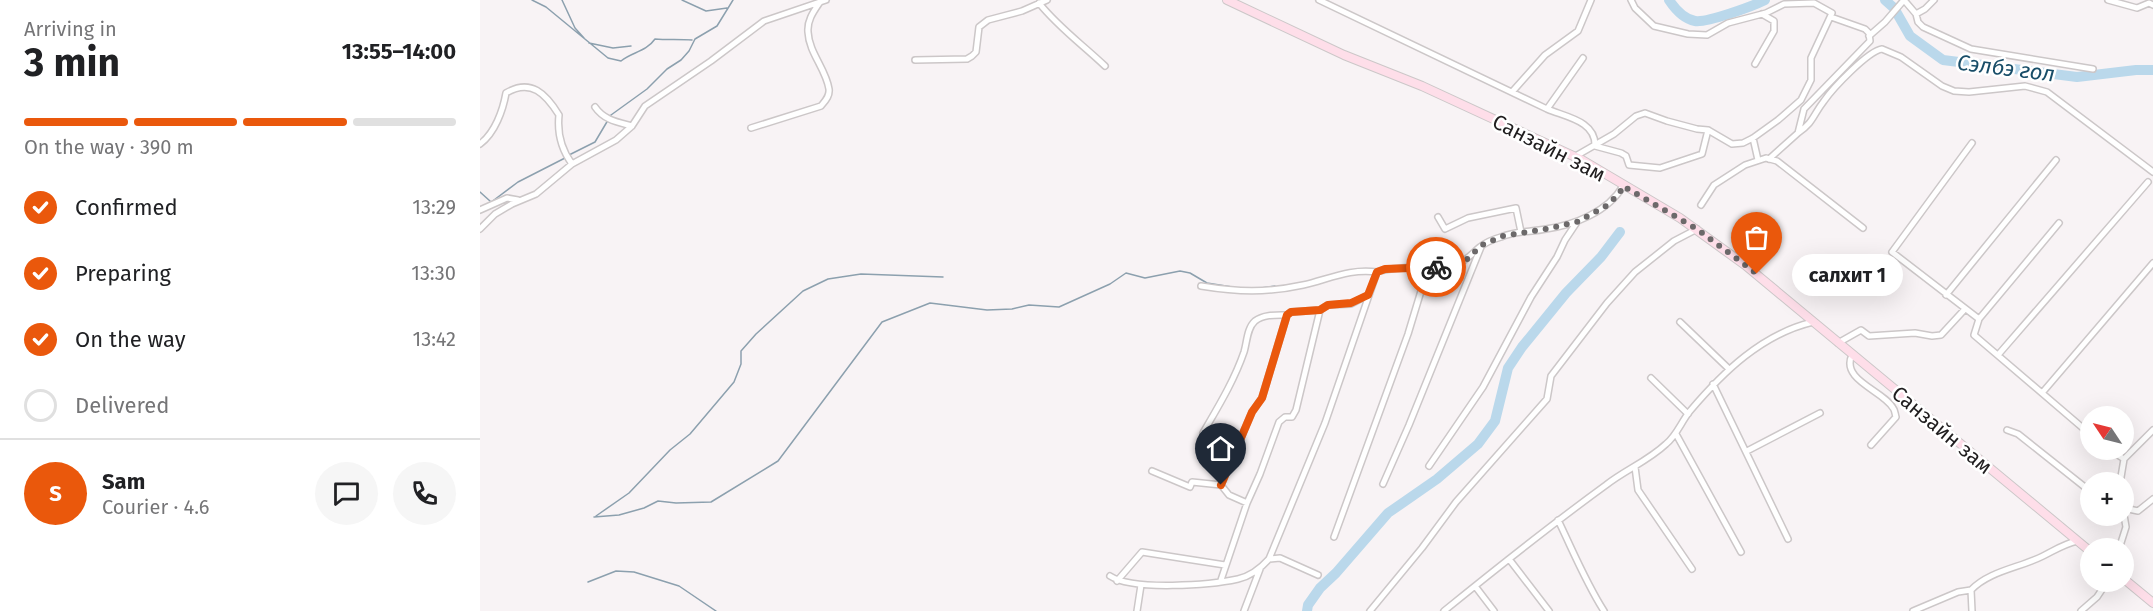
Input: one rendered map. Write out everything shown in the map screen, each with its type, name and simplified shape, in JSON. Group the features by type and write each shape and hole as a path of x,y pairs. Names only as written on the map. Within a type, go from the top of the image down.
{"main road":[{"name":"Санзайн зам","path":"1227,0 1344,55 1422,86 1574,157 1697,229 1745,265 2080,543"},
{"path":"2134,587 2153,603"}],"street":[{"path":"915,60 967,59 976,52 979,27 988,20 1047,0"},
{"path":"1319,0 1547,109 1584,123 1592,132 1595,146"},
{"path":"1512,92 1545,54 1578,31 1591,0"},
{"path":"1574,157 1595,146 1636,116 1645,113 1667,121 1708,130 1732,144 1743,143 1753,138 1801,100 1811,80 1811,58 1832,13 1814,3 1784,4 1762,14 1728,23 1707,35 1688,34 1654,26 1635,8 1631,0"},
{"path":"1869,36 1904,0 1923,27 1971,49 2093,69"},
{"path":"1916,14 1934,0"},
{"path":"2108,0 2137,8 2150,3"},
{"path":"480,230 495,214 536,194 572,164 615,140 632,126 645,106 764,21 823,1"},
{"path":"751,128 821,106 828,97 829,89 814,54 808,32 810,19 823,1"},
{"path":"1039,3 1051,18 1080,41 1105,66"},
{"path":"1755,64 1774,31 1774,21 1762,14"},
{"path":"1798,133 1804,109 1870,41 1869,33 1865,29 1831,17"},
{"path":"1769,159 1811,123 1825,100 1869,54 1882,49 1901,57 1942,86 1954,91 1969,92 2025,86 2047,92 2153,172"},
{"path":"1547,109 1583,58"},
{"path":"480,144 488,138 502,109 506,93 516,87 528,87 535,89 551,102 559,115 558,128 564,153 572,164"},
{"path":"595,107 600,115 632,126"},
{"path":"1595,146 1621,153 1626,156 1629,165 1660,168 1701,155 1704,152 1708,130"},
{"path":"1753,138 1758,160"},
{"path":"1972,143 1892,252 1979,319"},
{"path":"1701,205 1714,184 1745,165 1769,159 1776,161 1863,228"},
{"path":"1946,295 2056,160"},
{"path":"1998,355 2148,182"},
{"path":"1201,286 1252,292 1305,284 1359,270 1377,272 1385,269 1428,268 1466,260 1482,245 1503,236 1577,222 1606,206 1619,194 1623,186"},
{"path":"480,210 507,198 520,200"},
{"path":"1438,217 1445,229 1468,218 1516,208 1521,232"},
{"path":"1430,466 1483,387 1532,297 1577,222"},
{"path":"2059,223 1979,319 1974,335 2080,426"},
{"path":"1370,611 1422,548 1455,502 1547,399 1550,378 1607,303 1635,272 1674,241 1697,229"},
{"path":"1383,484 1482,245"},
{"path":"2042,393 2153,263"},
{"path":"1334,537 1408,334 1428,268"},
{"path":"1244,611 1260,569 1269,559 1325,423 1377,272"},
{"path":"1203,433 1224,397 1254,323 1271,315 1287,315 1291,312 1320,310 1328,305 1351,303 1368,295"},
{"path":"1838,343 1860,330 1869,336 1915,333 1941,335 1965,309"},
{"path":"1221,580 1246,503 1260,474 1279,422 1294,414 1320,310"},
{"path":"1221,485 1252,412 1262,398 1287,315"},
{"path":"1680,322 1729,369"},
{"path":"1444,611 1558,520 1668,443 1688,414 1729,369 1768,340 1791,328 1813,322"},
{"path":"1852,355 1850,369 1859,380 1893,407 1896,417 1871,445"},
{"path":"1651,378 1688,414"},
{"path":"1713,384 1732,426 1747,450 1788,539"},
{"path":"1747,450 1820,413"},
{"path":"2007,430 2018,434 2080,483"},
{"path":"2134,449 2153,430"},
{"path":"1676,434 1741,552"},
{"path":"1635,467 1638,490 1692,569"},
{"path":"1152,471 1190,487 1192,482 1221,485 1228,495 1246,503"},
{"path":"2134,510 2138,511 2153,499"},
{"path":"1558,520 1588,584 1605,611"},
{"path":"1913,611 1958,592 1971,590 1979,581 2043,556 2063,544 2077,541"},
{"path":"1118,581 1142,552 1225,565"},
{"path":"1269,559 1280,558 1318,575"},
{"path":"1509,559 1549,611"},
{"path":"1110,576 1118,581 1141,585 1192,584 1239,579 1260,569"},
{"path":"1137,611 1141,585"},
{"path":"1475,586 1494,611"},
{"path":"1971,590 1972,611"},
{"path":"2081,611 2100,592"}],"waterway":[{"path":"532,0 546,7 608,58 621,61 647,47 655,39 692,40"},
{"path":"562,0 575,28 584,38"},
{"path":"682,0 706,11 727,8"},
{"path":"569,155 595,142 611,115 681,60 695,39 717,26 733,0"},
{"name":"Сэлбэ гол","path":"1669,0 1680,13 1695,21 1719,17 1765,0"},
{"name":"Сэлбэ гол","path":"1885,0 1894,8 1910,36 1943,60 2077,77 2153,70"},
{"path":"589,43 613,48 631,46"},
{"path":"490,203 518,182 565,158"},
{"path":"480,192 490,201"},
{"path":"1307,611 1308,605 1320,588 1388,513 1437,479 1478,444 1495,421 1508,368 1522,347 1620,232"},
{"path":"594,517 619,515 644,508 658,501 711,502 778,461 882,322 930,303 987,310 1012,309 1029,305 1059,307 1110,284 1126,273 1145,278 1180,271 1190,273 1207,283 1232,287"},
{"path":"596,516 629,493 670,450 690,434 734,382 741,364 741,351 803,291 828,279 861,274 943,277"},
{"path":"1261,288 1275,286"},
{"path":"588,582 616,571 634,572 679,586 716,611"}],"way so far":[{"path":"1436,267 1457,264 1466,260 1482,245 1503,236 1577,222 1606,206 1619,194 1623,186 1697,229 1757,274"}],"place":[{"name":"салхит 1","path":"1757,274"}],"route":[{"path":"1221,485 1252,412 1262,398 1287,315 1291,312 1320,310 1328,305 1351,303 1368,295 1377,272 1385,269 1436,267"}]}
